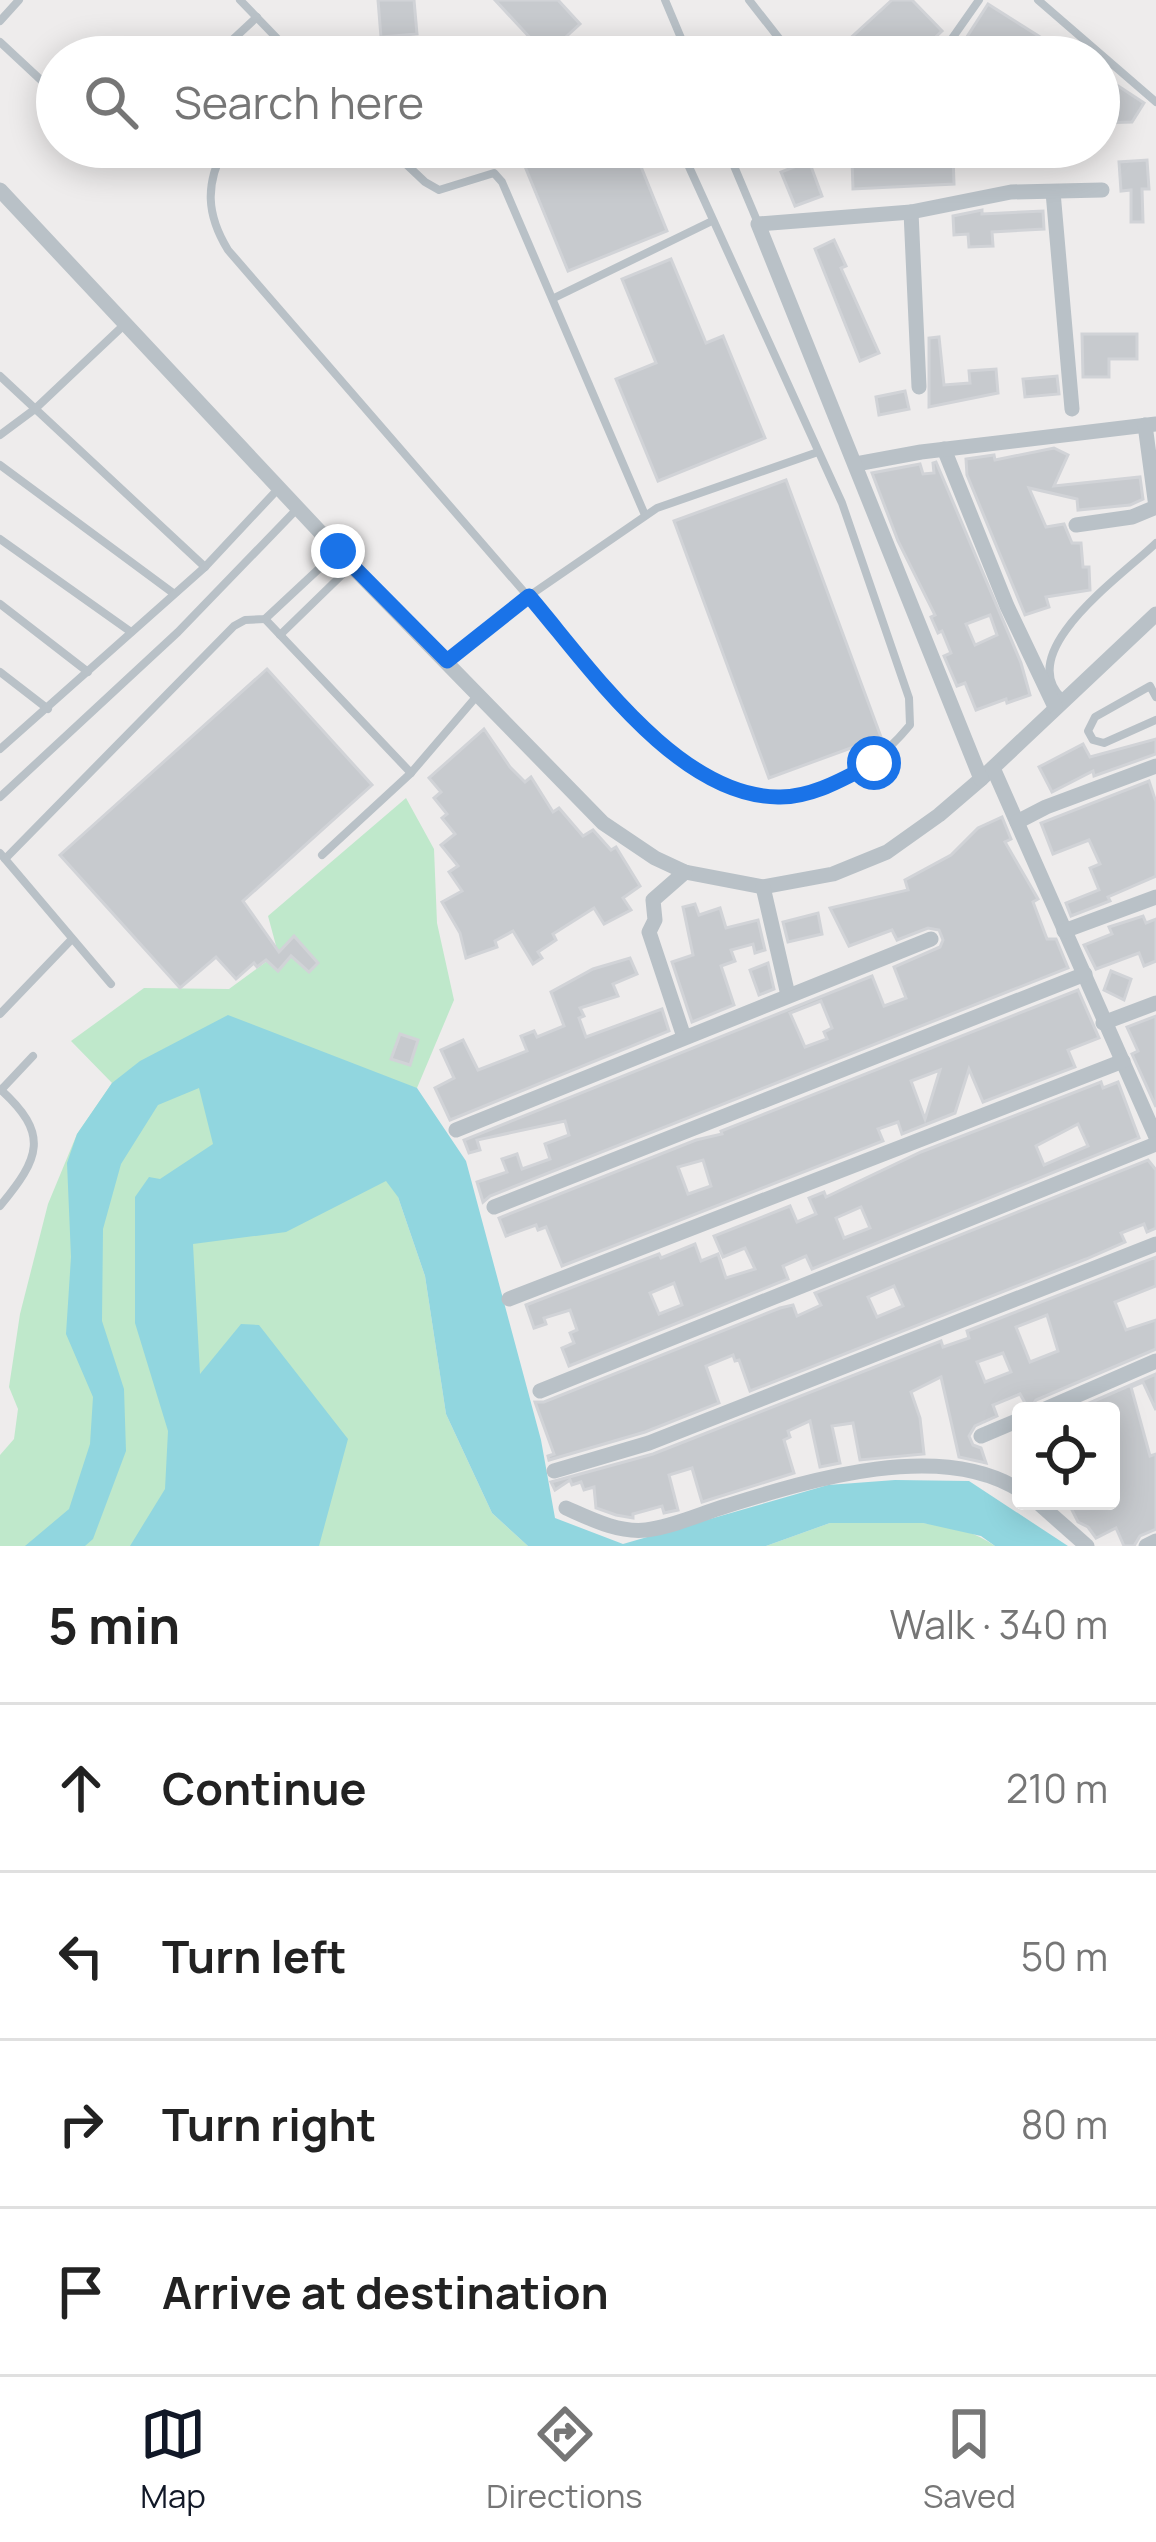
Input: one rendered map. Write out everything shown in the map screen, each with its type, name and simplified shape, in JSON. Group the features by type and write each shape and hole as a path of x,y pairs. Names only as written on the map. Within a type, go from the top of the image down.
{"street":[{"path":"0,190 352,566 603,823 685,872 763,886 833,874 887,852 940,815 1156,614"},
{"path":"540,1391 1156,1141 1152,1117 1103,1023 1017,822 987,773 758,224 911,212 1011,193 1102,190"},
{"path":"1053,192 1072,409"},
{"path":"911,212 920,387"},
{"path":"856,464 1151,425 1156,507 1132,517 1076,525"},
{"path":"944,449 1007,606 1059,703"},
{"path":"1017,822 1156,766"},
{"path":"684,1037 649,932 655,920 653,900 685,872"},
{"path":"763,886 788,995"},
{"path":"1064,931 1156,897"},
{"path":"456,1130 931,939"},
{"path":"494,1207 1084,974"},
{"path":"1103,1023 1156,1003"},
{"path":"508,1299 1123,1060"},
{"path":"554,1471 649,1443 1156,1244"},
{"path":"1062,1402 1156,1361"},
{"path":"981,1436 1012,1423"},
{"path":"566,1508 611,1526 644,1530 792,1486 880,1469 954,1466 1012,1485"},
{"path":"1046,1510 1087,1546"},
{"path":"1146,1546 1156,1541"}],"lane":[{"path":"0,21 18,0"},
{"path":"240,0 276,36"},
{"path":"664,0 679,36"},
{"path":"749,0 777,36"},
{"path":"954,36 979,0"},
{"path":"1038,0 1080,36"},
{"path":"237,36 257,17"},
{"path":"0,41 36,75"},
{"path":"1120,71 1156,102"},
{"path":"217,168 209,205 214,227 228,250 610,691 669,751 713,780 779,798 830,786 874,763 910,725 909,698 842,503 689,168"},
{"path":"410,168 439,190 494,173 502,182 645,515"},
{"path":"735,168 758,224"},
{"path":"554,298 712,221"},
{"path":"0,435 35,409 125,324"},
{"path":"0,376 205,567"},
{"path":"447,661 529,596 645,515 818,452"},
{"path":"0,465 173,593"},
{"path":"0,749 205,567 279,488"},
{"path":"0,796 178,632 298,508"},
{"path":"0,538 131,632"},
{"path":"1059,703 1048,674 1054,644 1156,543"},
{"path":"111,984 2,856 234,626 265,619 338,551"},
{"path":"280,635 352,566"},
{"path":"0,604 88,672"},
{"path":"265,619 411,773"},
{"path":"0,672 48,709"},
{"path":"1156,697 1150,686 1095,717 1088,731 1093,740 1104,742 1156,720"},
{"path":"322,855 411,773 479,694"},
{"path":"0,1014 73,938"},
{"path":"0,1206 18,1184 36,1144 24,1111 0,1090 33,1056"}],"green space":[{"path":"406,798 434,849 437,923 454,1000 417,1088 398,1197 425,1276 446,1414 492,1513 528,1546 0,1546 0,1455 14,1439 18,1409 9,1387 20,1314 48,1204 77,1134 112,1083 71,1041 144,988 229,989 278,953 268,916"},
{"path":"830,1523 937,1525 995,1546 766,1546"}],"water":[{"path":"228,1015 417,1088 466,1161 541,1440 555,1518 623,1544 828,1485 969,1481 1068,1546 995,1546 981,1536 923,1523 830,1523 766,1546 528,1546 492,1513 446,1414 425,1276 398,1197 386,1181 286,1232 193,1244 200,1374 241,1324 259,1325 348,1439 319,1546 130,1546 165,1489 168,1431 135,1323 135,1197 149,1177 160,1179 213,1144 199,1088 158,1105 121,1164 103,1229 102,1321 124,1389 126,1451 93,1539 85,1546 25,1546 69,1509 90,1444 93,1397 66,1334 71,1257 67,1163 77,1134 112,1083 140,1061"}],"building":[{"path":"378,0 414,0 417,34 381,36"},
{"path":"495,0 558,0 580,24 567,36 528,36"},
{"path":"892,0 912,0 942,31 937,36 853,36"},
{"path":"988,4 1039,36 967,36"},
{"path":"1120,87 1144,103 1132,122 1120,122"},
{"path":"1147,160 1149,189 1142,189 1143,222 1131,222 1131,190 1121,191 1120,162"},
{"path":"526,168 642,168 667,231 568,271"},
{"path":"812,168 822,196 795,206 781,172"},
{"path":"852,168 953,168 954,184 853,189"},
{"path":"982,210 982,214 1043,211 1044,229 992,232 993,246 969,247 968,234 954,235 953,216"},
{"path":"834,240 846,266 841,268 879,353 860,361 815,249"},
{"path":"671,259 706,343 723,336 765,438 658,481 616,379 656,363 622,279"},
{"path":"1082,334 1137,334 1137,359 1109,359 1109,377 1083,377"},
{"path":"939,337 944,385 970,383 969,371 996,369 998,393 929,407 929,338"},
{"path":"1057,376 1059,394 1025,397 1023,379"},
{"path":"905,391 909,409 879,415 876,397"},
{"path":"1054,448 1068,455 1054,486 1140,477 1143,499 1130,505 1078,510 1077,499 1029,488 1046,527 1064,524 1072,543 1081,543 1090,590 1046,597 1049,607 1025,615 967,475 966,459 994,455 995,460"},
{"path":"933,463 1021,663 1030,695 976,710 965,683 957,686 944,656 951,653 942,631 938,633 931,617 935,615 898,541 872,473 920,464 923,474 934,473","holes":["990,615 997,635 975,645 966,624"]},
{"path":"786,480 881,737 769,778 674,521"},
{"path":"267,669 372,785 243,901 279,952 294,936 318,963 309,972 291,956 278,971 266,960 257,967 254,963 236,979 216,957 180,988 60,855"},
{"path":"484,729 510,767 525,782 531,777 553,812 559,808 583,836 593,830 611,850 616,847 640,886 623,898 631,910 604,924 594,908 553,934 556,940 538,952 542,958 533,964 513,931 495,941 497,947 466,958 460,933 442,902 462,891 449,872 458,866 441,845 455,834 442,818 447,814 434,798 441,792 429,778"},
{"path":"1156,739 1156,754 1094,776 1093,771 1052,792 1039,767 1083,744 1090,757"},
{"path":"1149,781 1156,802 1156,876 1071,916 1066,903 1099,890 1090,868 1100,864 1089,840 1053,854 1041,823"},
{"path":"1002,817 1011,839 1005,842 1038,899 1033,902 1047,939 1056,939 1068,968 483,1202 477,1182 507,1172 502,1159 517,1154 522,1169 550,1159 545,1144 569,1135 565,1121 477,1140 480,1150 469,1153 464,1140 872,976 884,1006 906,998 894,967 940,947 939,930 928,928 897,940 892,930 849,946 830,908 908,890 905,880 951,855 978,828","holes":["821,1001 832,1028 824,1032 827,1039 805,1047 790,1013"]},
{"path":"695,904 699,915 720,908 726,928 758,920 765,950 755,953 753,944 731,950 735,961 721,966 734,1005 692,1022 672,962 693,955 683,907"},
{"path":"818,913 822,934 788,942 783,922"},
{"path":"1143,916 1146,923 1156,919 1156,961 1144,966 1139,953 1096,969 1084,945 1112,934 1109,927"},
{"path":"630,958 637,974 613,984 618,996 580,1008 586,1037 662,1009 669,1031 450,1120 435,1088 454,1078 441,1050 463,1040 478,1070 527,1051 521,1036 534,1031 537,1037 564,1026 551,992 593,969"},
{"path":"768,963 774,989 759,995 750,970"},
{"path":"1111,971 1131,979 1124,1000 1104,990"},
{"path":"1078,990 1099,1038 1068,1050 1075,1067 983,1102 969,1069 955,1113 902,1134 898,1122 878,1129 883,1141 562,1266 546,1227 538,1230 536,1225 506,1236 499,1218","holes":["940,1070 925,1119 911,1081","703,1160 711,1186 688,1194 678,1167"]},
{"path":"1156,1016 1156,1107 1132,1054 1138,1051 1127,1027"},
{"path":"400,1034 418,1040 410,1065 391,1059"},
{"path":"1101,1082 1103,1088 1118,1082 1139,1138 812,1269 806,1256 783,1266 788,1279 569,1366 562,1348 574,1343 570,1333 577,1330 570,1310 544,1318 546,1324 534,1328 526,1305 695,1244 701,1261 718,1254 726,1278 755,1269 745,1248 723,1257 714,1236 790,1206 797,1222 816,1214 809,1198 824,1192 826,1197 921,1152","holes":["1078,1124 1088,1146 1044,1165 1036,1146","861,1207 870,1228 844,1238 836,1218","674,1283 682,1305 659,1314 650,1293"]},
{"path":"1148,1160 1156,1170 1156,1228 1147,1232 1144,1224 1121,1233 1125,1242 1086,1259 750,1391 733,1355 706,1366 719,1403 645,1432 549,1460 554,1454 535,1402 780,1308 793,1305 797,1316 821,1305 815,1293","holes":["894,1286 903,1306 877,1317 868,1297"]},
{"path":"1156,1257 1156,1286 1115,1302 1126,1330 1156,1320 1156,1349 1035,1402 1024,1402 1020,1394 993,1405 997,1416 975,1426 969,1436 981,1448 986,1463 959,1457 941,1377 911,1392 924,1454 860,1460 853,1423 832,1426 840,1463 820,1467 810,1421 788,1431 790,1437 784,1440 794,1473 702,1502 692,1468 669,1475 678,1510 664,1513 662,1506 633,1514 633,1518 596,1508 594,1487 584,1490 581,1482 572,1485 570,1480 555,1490 551,1482 653,1454 941,1341 943,1347 969,1338 967,1331","holes":["1047,1315 1058,1351 1030,1362 1016,1327","1003,1353 1011,1372 985,1382 977,1362"]},
{"path":"1156,1374 1156,1410 1143,1382 1131,1387 1150,1456 1156,1454 1156,1529 1140,1536 1134,1546 1124,1546 1116,1528 1096,1538 1072,1510 1120,1510 1120,1402 1092,1402"}],"route":[{"path":"338,551 447,661 529,596 669,751 713,780 779,798 830,786 874,763"}]}
